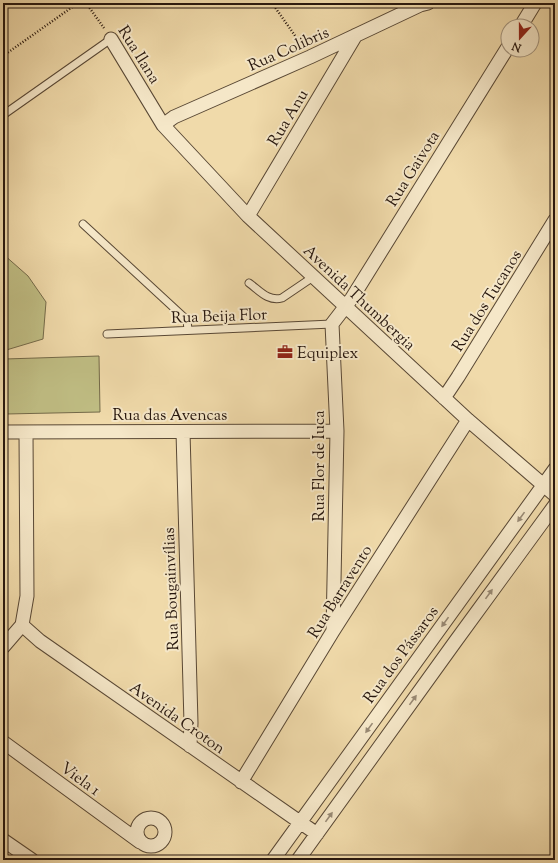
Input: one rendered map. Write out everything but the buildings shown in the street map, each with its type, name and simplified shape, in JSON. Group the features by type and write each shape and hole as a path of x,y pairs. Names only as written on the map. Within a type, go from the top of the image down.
{"street":[{"name":"Rua Colibris","path":"163,125 174,117 310,57 420,5 428,3"},
{"path":"526,18 535,3"},
{"name":"Rua Anu","path":"248,216 356,35"},
{"name":"Rua Ilana","path":"111,39 163,125"},
{"name":"Rua Gaivota","path":"345,307 501,58"},
{"name":"Avenida Thumbergia","path":"163,125 248,216 468,420 555,495"},
{"name":"Rua dos Tucanos","path":"444,398 555,220"},
{"path":"332,324 345,307"},
{"name":"Rua Flor de Iuca","path":"332,324 337,431 333,631"},
{"name":"Rua Barravento","path":"241,782 333,631 468,420"},
{"name":"Rua das Avencas","path":"3,432 337,431"},
{"path":"3,647 22,625 27,596 26,432"},
{"name":"Rua Bougainvílias","path":"183,432 191,723 190,746"},
{"name":"Rua dos Pássaros","path":"273,860 555,469"},
{"path":"298,860 555,505"},
{"name":"Avenida Croton","path":"22,625 40,641 317,834"},
{"name":"Viela 1","path":"3,742 140,842"},
{"path":"3,840 32,860"}],"lane":[{"path":"3,115 111,39"},
{"path":"83,224 187,320 188,330"},
{"path":"249,283 267,297 276,299 282,298 313,277"},
{"name":"Rua Beija Flor","path":"106,334 332,324"}],"path":[{"path":"3,56 78,3"},
{"name":"Rua Ilana","path":"86,3 111,39"},
{"path":"272,3 310,57"}],"shaded area":[{"path":"3,254 28,276 46,302 43,339 3,351"},
{"path":"99,356 100,412 6,414 5,359"}],"place":[{"name":"Equiplex","path":"285,352"}]}
